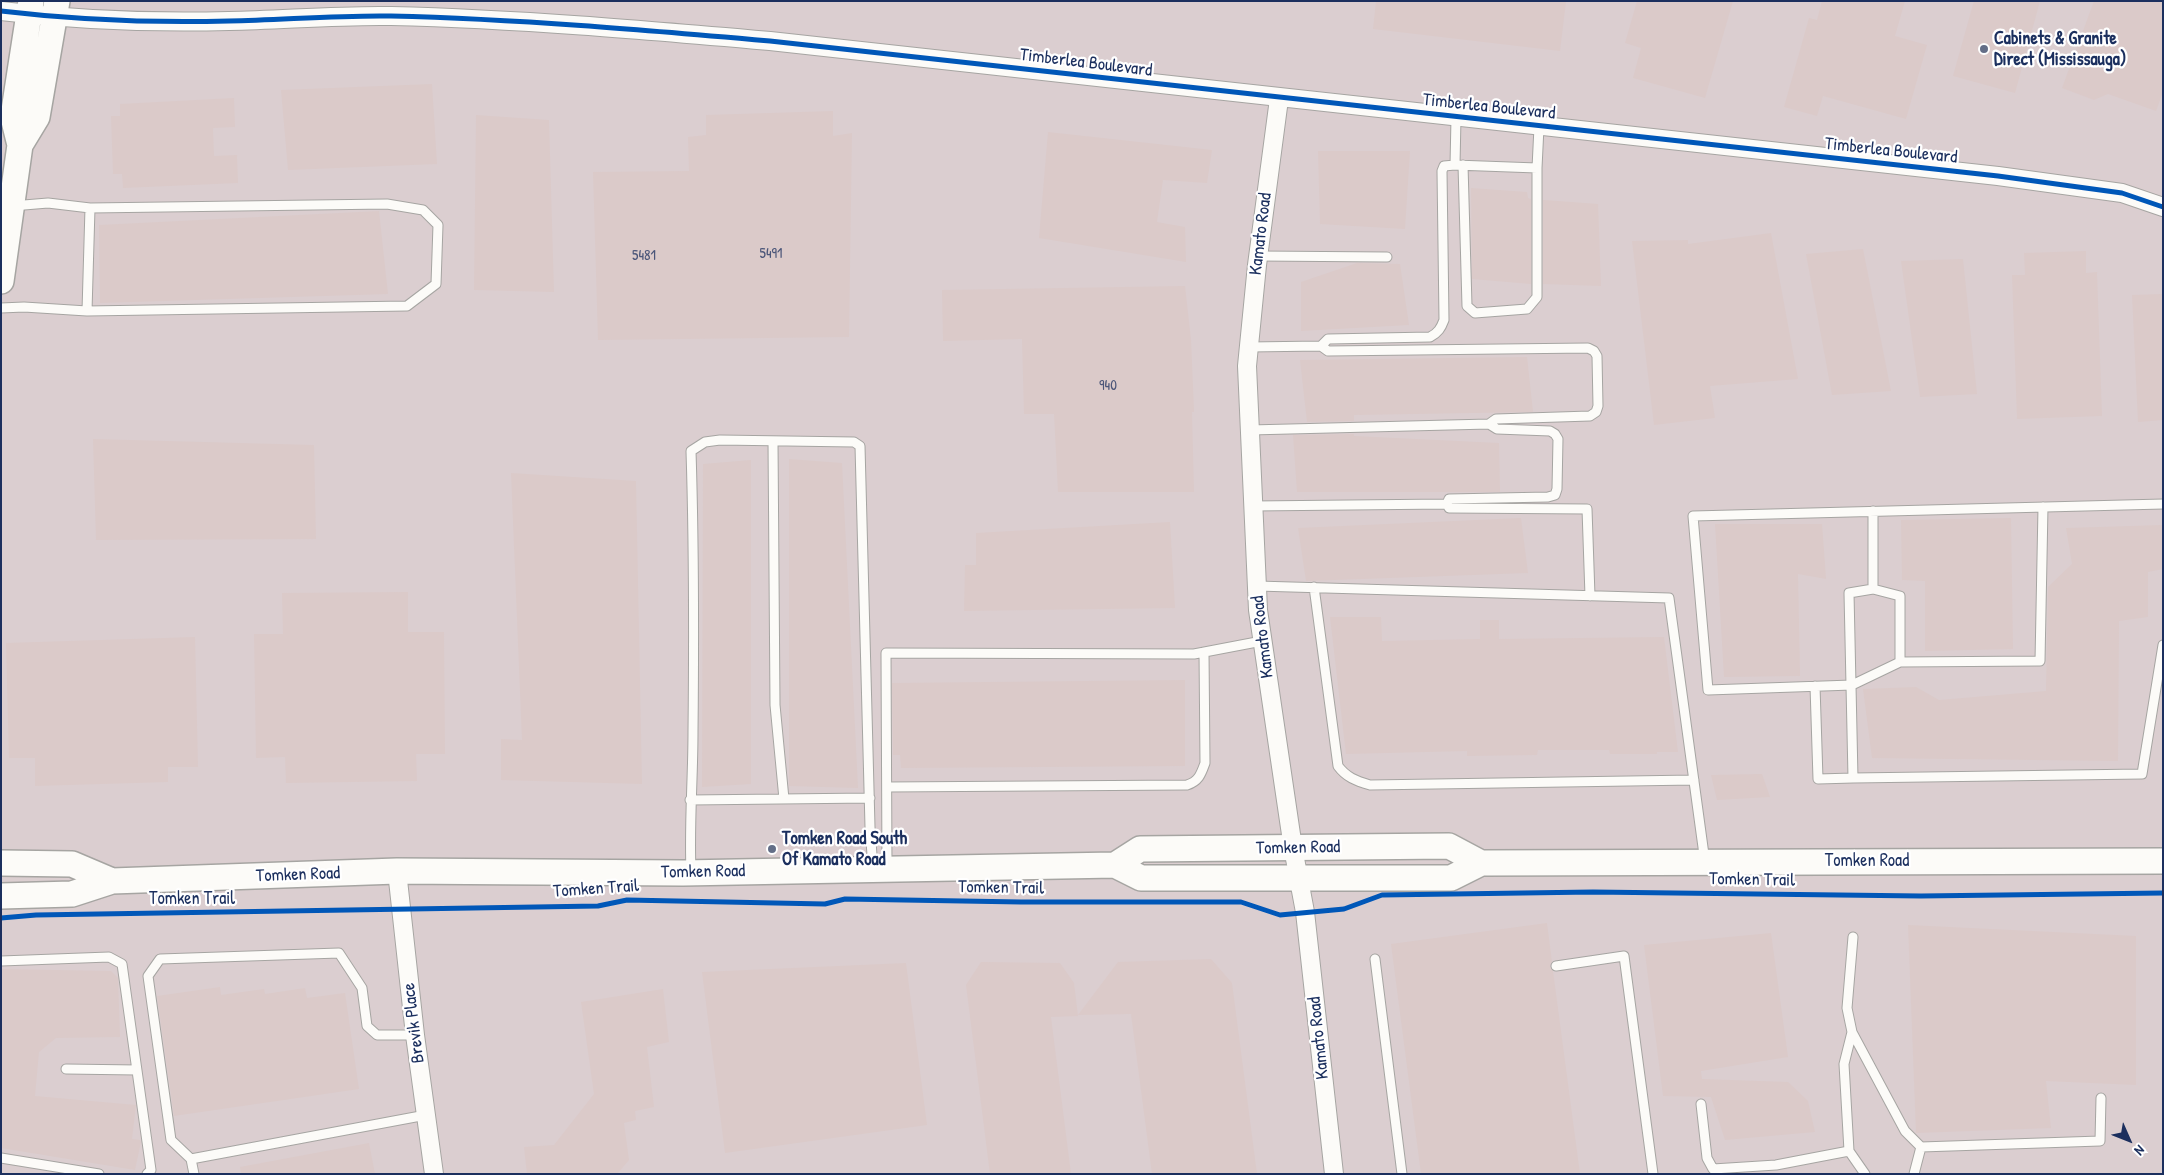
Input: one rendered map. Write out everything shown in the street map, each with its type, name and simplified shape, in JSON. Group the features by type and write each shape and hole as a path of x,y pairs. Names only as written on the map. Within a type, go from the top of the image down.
{"main road":[{"path":"1,281 20,145 13,118 30,8"},
{"path":"20,145 36,117 56,9"},
{"name":"Tomken Road","path":"1115,865 1140,850 1449,846 1481,862 2163,861"},
{"name":"Tomken Road","path":"1,896 72,894 112,881 397,872 692,873 1115,865 1141,878 1451,878 1481,862"},
{"name":"Tomken Road","path":"1,863 72,864 112,881"}],"street":[{"name":"Timberlea Boulevard","path":"1,11 30,8 56,9 226,21 389,16 566,24 775,41 1456,118 2015,178 2122,193 2163,207"},
{"name":"Kamato Road","path":"1279,98 1258,256 1247,366 1256,586 1262,641 1293,848 1305,912 1334,1174"},
{"name":"Brevik Place","path":"397,872 415,1035 434,1174"}],"lane":[{"path":"1456,118 1467,306 1475,313 1527,309 1537,297 1537,168 1539,127"},
{"path":"1322,346 1328,339 1430,338 1437,334 1444,320 1442,171 1444,166 1537,168"},
{"path":"1,308 24,307 87,311 407,306 436,284 438,225 423,210 387,204 90,208 48,203 12,206"},
{"path":"87,311 90,208"},
{"path":"1258,256 1387,257"},
{"path":"1249,347 1322,346 1328,351 1578,348 1594,350 1597,356 1596,412 1590,416 1496,418 1489,424"},
{"path":"1250,430 1489,424 1497,429 1550,431 1555,434 1558,439 1557,489 1555,495 1548,497 1449,499 1446,504"},
{"path":"692,873 690,800 693,766 694,624 691,452 705,442 712,441 854,442 860,446 870,798 880,869"},
{"path":"773,441 775,706 784,799"},
{"path":"1253,506 1446,504 1449,508 1587,509 1590,596"},
{"path":"2043,507 2040,661 1900,662 1850,685 1708,690 1693,516 1873,511 2163,504"},
{"path":"1873,511 1873,589"},
{"path":"1256,586 1669,598 1705,862"},
{"path":"1314,587 1338,766 1356,782 1370,785 1694,780"},
{"path":"1853,778 1849,593 1873,589 1900,596 1900,662"},
{"path":"880,869 887,787 886,654 1194,654 1262,641"},
{"path":"1815,686 1818,780 2142,774 2163,647"},
{"path":"887,787 1187,785 1194,783 1201,776 1204,763 1204,652"},
{"path":"690,800 870,798"},
{"path":"1853,937 1847,1008 1852,1032 1905,1131 1921,1147 2100,1141 2101,1098"},
{"path":"194,1174 191,1159 171,1140 148,976 160,958 339,953 362,988 367,1026 377,1035 415,1035"},
{"path":"1556,966 1624,956 1654,1174"},
{"path":"1,961 109,957 122,964 151,1170 147,1174"},
{"path":"1375,959 1402,1174"},
{"path":"1852,1032 1844,1064 1849,1151 1865,1174"},
{"path":"66,1069 137,1070"},
{"path":"1701,1104 1707,1158 1713,1169 1776,1165 1849,1151"},
{"path":"191,1159 426,1115"},
{"path":"1914,1174 1921,1147"},
{"path":"1,1158 99,1174"}],"shaded area":[{"path":"1,1 2163,1 2163,1174 1,1174"}],"building":[{"path":"1376,1 1566,1 1560,51 1373,29"},
{"path":"1637,1 1733,1 1705,98 1633,78 1641,48 1625,43"},
{"path":"1822,1 1905,1 1895,36 1927,45 1906,119 1823,96 1817,116 1784,107 1809,18 1817,20"},
{"path":"1974,1 2040,1 2015,93 1953,76"},
{"path":"2094,1 2163,1 2163,92 2156,111 2108,94 2094,100 2062,88"},
{"path":"432,84 437,164 288,170 281,90"},
{"path":"234,98 235,127 213,128 214,156 237,155 238,183 123,188 122,174 113,174 111,116 120,116 120,104"},
{"path":"833,111 833,136 852,133 849,337 598,340 593,172 689,171 688,137 706,135 706,115"},
{"path":"476,115 549,120 554,292 474,290"},
{"path":"1048,132 1212,150 1207,183 1163,180 1157,222 1185,227 1186,262 1039,238"},
{"path":"1318,151 1410,151 1405,229 1320,224"},
{"path":"1471,188 1527,192 1528,198 1531,199 1531,284 1472,279"},
{"path":"1543,200 1598,204 1601,286 1543,284"},
{"path":"379,211 388,294 100,303 99,225"},
{"path":"1771,233 1798,379 1710,386 1715,418 1654,425 1632,241 1688,240 1688,244"},
{"path":"1863,249 1891,391 1832,395 1806,254"},
{"path":"2086,251 2086,273 2097,272 2102,416 2017,419 2012,275 2025,275 2024,253"},
{"path":"1963,259 1977,394 1920,397 1901,261"},
{"path":"1357,263 1400,264 1409,325 1301,331 1301,282"},
{"path":"1185,286 1191,340 1194,412 1192,412 1194,492 1058,492 1054,414 1024,414 1022,339 943,341 942,290"},
{"path":"2163,294 2163,420 2138,422 2132,295"},
{"path":"1527,357 1533,412 1354,415 1354,421 1307,422 1300,360"},
{"path":"1354,434 1354,436 1499,443 1500,492 1297,492 1293,435"},
{"path":"93,439 314,445 316,539 96,540"},
{"path":"789,459 842,463 858,788 789,786"},
{"path":"751,460 751,784 702,787 703,464"},
{"path":"511,473 636,481 642,784 501,780 501,739 522,740"},
{"path":"1521,518 1528,573 1306,581 1298,528"},
{"path":"2011,518 2013,649 1925,651 1925,581 1902,580 1901,520"},
{"path":"1170,522 1175,608 964,611 965,565 976,565 976,533"},
{"path":"1715,524 1822,524 1826,579 1798,574 1800,676 1724,677"},
{"path":"2163,525 2163,569 2148,572 2148,617 2119,621 2118,761 1872,758 1863,689 1916,687 1939,700 2046,691 2048,587 2072,564 2066,528"},
{"path":"408,592 408,632 444,632 445,754 416,754 417,781 286,783 285,757 256,758 254,634 283,634 282,593"},
{"path":"1330,617 1381,617 1382,641 1480,639 1480,620 1499,620 1499,639 1664,637 1678,752 1610,754 1609,750 1538,750 1537,755 1467,756 1467,751 1346,754"},
{"path":"195,637 198,767 168,767 168,782 35,786 35,758 9,758 6,643"},
{"path":"1185,680 1185,766 901,768 900,755 893,755 892,683"},
{"path":"1762,774 1770,797 1717,800 1711,775"},
{"path":"1547,923 1552,962 1550,966 1553,971 1580,1174 1421,1174 1391,944"},
{"path":"1908,925 2136,936 2136,1085 2046,1081 2051,1128 1916,1133"},
{"path":"1771,933 1788,1057 1701,1071 1702,1079 1788,1082 1808,1101 1815,1132 1725,1140 1711,1097 1663,1096 1644,945"},
{"path":"1211,959 1232,983 1257,1174 1152,1174 1131,1014 1078,1015 1118,962"},
{"path":"981,962 1060,963 1074,983 1078,1016 1051,1017 1071,1174 990,1174 966,985"},
{"path":"906,963 927,1125 725,1153 702,972"},
{"path":"1,969 111,971 118,978 120,1037 56,1038 39,1052 35,1096 136,1105 132,1139 140,1140 141,1142 135,1170 1,1148"},
{"path":"220,987 221,995 264,989 265,994 305,988 307,998 345,993 359,1089 174,1116 157,996"},
{"path":"663,989 669,1042 647,1047 654,1107 635,1111 636,1120 624,1123 629,1160 617,1174 527,1174 524,1147 554,1145 594,1094 581,1002"},
{"path":"369,1143 375,1174 241,1174 240,1167"}],"cycle path":[{"path":"1,11 86,19 172,22 371,16 439,17 770,41 1998,176 2122,193 2163,207"},
{"name":"Tomken Trail","path":"1,918 36,915 598,906 627,900 825,904 845,899 1021,902 1241,902 1280,915 1344,909 1382,895 1593,892 1921,896 2163,893"}],"place":[{"name":"Cabinets & Granite Direct (Mississauga)","path":"1984,49"},
{"name":"Tomken Road South Of Kamato Road","path":"772,849"}]}
